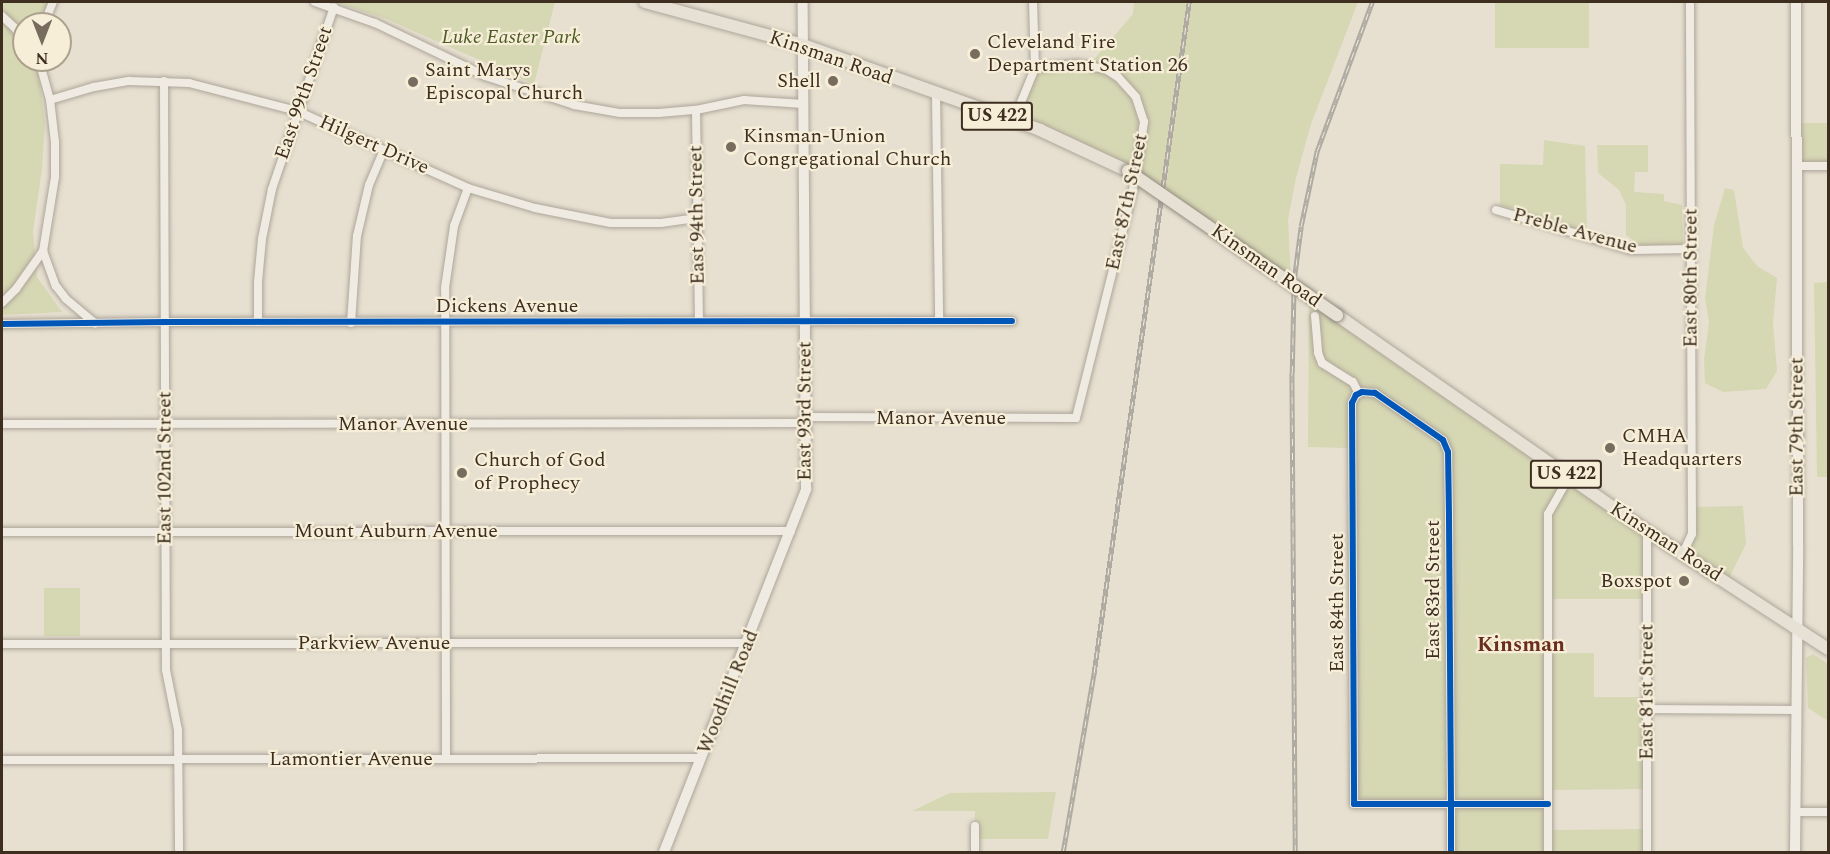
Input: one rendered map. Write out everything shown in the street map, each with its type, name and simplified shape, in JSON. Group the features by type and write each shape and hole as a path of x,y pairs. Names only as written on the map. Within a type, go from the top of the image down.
{"main road":[{"name":"Kinsman Road","path":"645,2 683,7 803,45 1086,149 1128,171 1647,531 1828,649"},
{"name":"East 93rd Street","path":"791,531 806,489 803,2"},
{"name":"East 79th Street","path":"1795,852 1795,710 1798,628 1796,2"},
{"name":"Woodhill Road","path":"664,852 791,531"}],"street":[{"path":"315,2 375,23 485,76 565,103 620,113 696,110 744,100 803,104"},
{"path":"1013,122 1035,69 1033,2"},
{"name":"East 80th Street","path":"1683,553 1692,534 1690,2"},
{"name":"East 99th Street","path":"258,322 258,282 262,239 272,189 334,7"},
{"name":"East 87th Street","path":"1035,69 1077,64 1105,69 1118,77 1136,96 1144,122 1135,182 1076,418"},
{"path":"2,303 16,289 43,251 55,177 50,100 42,72"},
{"name":"Hilgert Drive","path":"50,100 94,87 129,81 164,81 217,88 297,111 468,188 535,208 590,220 633,224 696,218"},
{"name":"East 102nd Street","path":"164,81 165,644 167,678 178,730 179,852"},
{"path":"936,94 939,320"},
{"name":"East 94th Street","path":"696,110 699,321"},
{"path":"351,323 357,236 369,185 384,150"},
{"path":"1796,166 1828,166"},
{"path":"446,759 447,263 454,226 468,188"},
{"name":"Preble Avenue","path":"1496,210 1632,250 1690,249"},
{"path":"43,251 56,286 66,299 95,323"},
{"path":"1315,315 1318,353 1322,363 1353,382 1359,394"},
{"name":"Dickens Avenue","path":"2,324 1012,321"},
{"name":"East 83rd Street","path":"1359,394 1375,393 1443,440 1449,452 1451,852"},
{"name":"East 84th Street","path":"1359,394 1352,403 1354,804 1450,804"},
{"name":"Manor Avenue","path":"2,424 1076,418"},
{"path":"1548,852 1548,514 1569,477"},
{"name":"Mount Auburn Avenue","path":"2,532 791,531"},
{"name":"East 81st Street","path":"1647,531 1647,852"},
{"name":"Parkview Avenue","path":"2,644 747,643"},
{"path":"1646,709 1795,710"},
{"name":"Lamontier Avenue","path":"2,760 701,758"},
{"path":"1450,804 1548,804"},
{"path":"1795,812 1828,812"},
{"path":"975,826 975,852"}],"green space":[{"path":"2,2 54,2 52,12 12,12 12,72 40,72 45,123 42,169 33,231 37,277 62,312 2,315"},
{"name":"Luke Easter Park","path":"334,2 555,2 534,84 384,18"},
{"path":"1134,2 1358,2 1311,124 1296,178 1288,220 1291,282 1128,171 1013,122 1035,68 1090,64 1133,14"},
{"path":"1495,2 1589,2 1589,48 1495,48"},
{"path":"1796,123 1828,123 1828,166 1796,166"},
{"path":"1544,140 1585,146 1587,234 1500,205 1500,164 1543,165"},
{"path":"1597,145 1648,145 1648,172 1635,172 1634,192 1664,194 1664,201 1682,205 1683,250 1646,250 1626,235 1626,205 1619,190 1598,173"},
{"path":"1725,188 1734,190 1743,248 1757,266 1777,278 1773,323 1777,371 1766,389 1723,392 1705,383 1704,360 1709,322 1705,299 1714,225"},
{"path":"1828,282 1828,477 1817,477 1814,283"},
{"path":"1309,295 1647,531 1647,599 1548,599 1548,653 1594,653 1594,697 1646,697 1647,789 1548,790 1548,830 1647,829 1647,852 1451,852 1450,804 1349,804 1348,448 1308,447"},
{"path":"1743,506 1746,544 1727,582 1683,553 1692,534 1692,507"},
{"path":"44,588 80,588 80,636 44,636"},
{"path":"1813,654 1828,664 1828,721 1808,708 1806,658"},
{"path":"1056,792 1048,839 975,839 975,811 912,811 950,793"}],"railway":[{"path":"1063,852 1094,672 1189,2"},
{"path":"1295,852 1292,373 1294,280 1301,226 1317,151 1372,2"}],"cycle path":[{"path":"2,324 1012,321"},
{"path":"1451,852 1451,804 1449,519 1449,515 1448,452 1443,440 1375,393 1362,392 1356,395 1352,403 1354,804 1548,804"}],"place":[{"name":"Cleveland Fire Department Station 26","path":"975,54"},
{"name":"Shell","path":"833,81"},
{"name":"Saint Marys Episcopal Church","path":"413,82"},
{"name":"Kinsman-Union Congregational Church","path":"731,147"},
{"name":"CMHA Headquarters","path":"1610,448"},
{"name":"Church of God of Prophecy","path":"462,473"},
{"name":"Boxspot","path":"1684,581"}],"district":[{"name":"Kinsman","path":"1521,645"}]}
